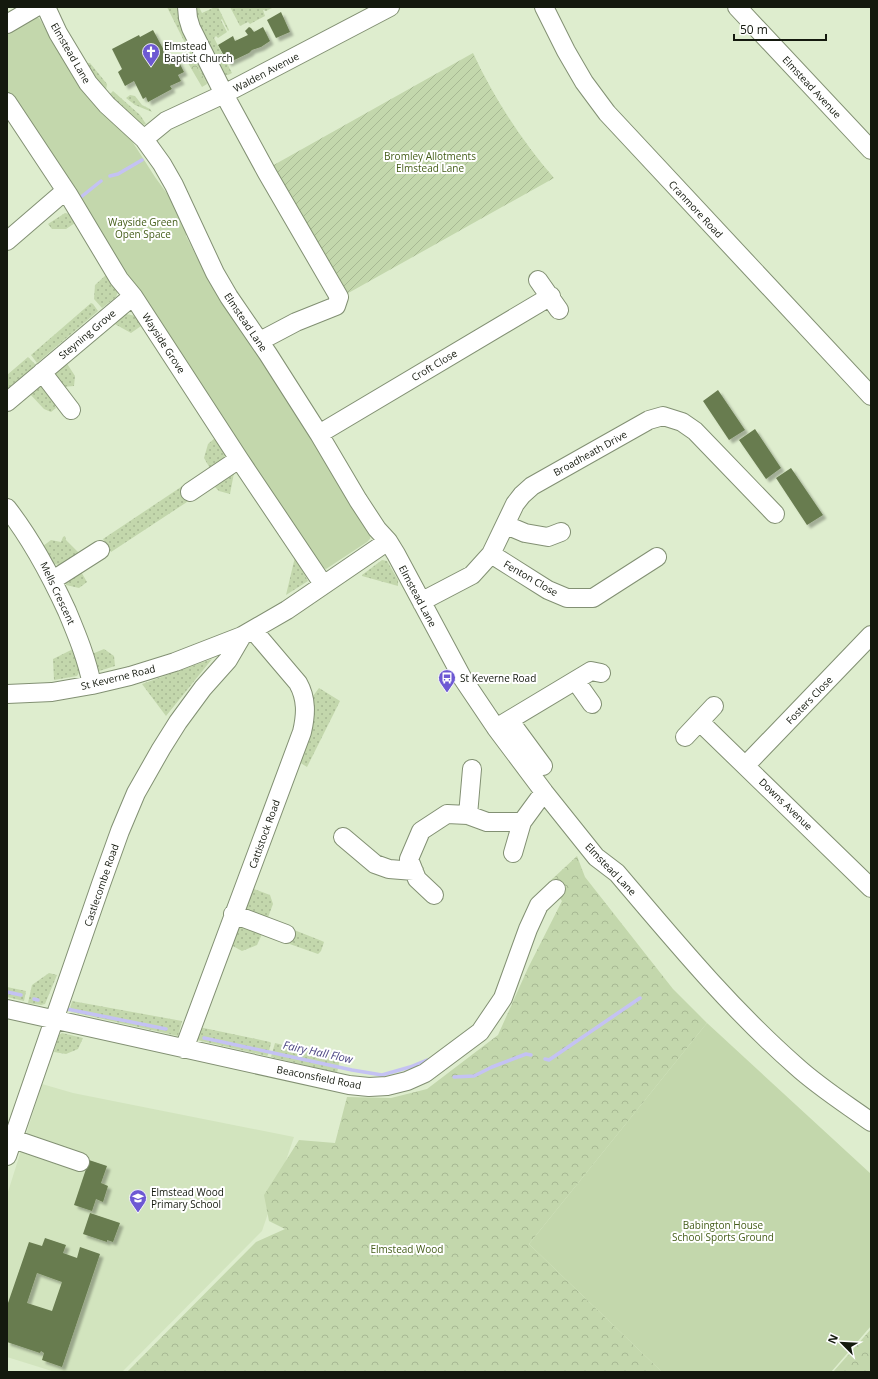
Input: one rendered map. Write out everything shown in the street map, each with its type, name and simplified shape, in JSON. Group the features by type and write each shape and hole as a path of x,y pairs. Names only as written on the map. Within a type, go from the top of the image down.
{"street":[{"path":"7,24 36,7"},
{"name":"Elmstead Lane","path":"46,7 58,33 88,83 107,105 144,139 162,164 174,185 215,273 229,297 260,341 319,434 358,500 377,529 388,541 463,679 505,731 544,792 596,857 617,873 748,1022 796,1067 822,1088 871,1122"},
{"path":"187,7 191,28 224,94 270,178 339,297 336,306 296,322 260,341"},
{"name":"Walden Avenue","path":"144,139 166,121 224,94 390,7"},
{"name":"Cranmore Road","path":"544,7 566,51 584,82 607,112 871,396"},
{"name":"Elmstead Avenue","path":"737,7 871,150"},
{"name":"Wayside Grove","path":"7,102 119,278 133,296 239,459 323,584"},
{"path":"7,241 65,191"},
{"name":"Croft Close","path":"319,434 555,303 538,280"},
{"name":"Steyning Grove","path":"7,402 133,296"},
{"path":"42,372 71,410"},
{"name":"Broadheath Drive","path":"422,603 430,597 472,575 491,554 515,504 532,486 649,420 663,416 682,422 695,431 775,514"},
{"path":"190,492 239,459"},
{"name":"Mells Crescent","path":"7,508 38,552 53,580 84,652 92,686"},
{"path":"506,525 525,534 548,537 561,532"},
{"name":"St Keverne Road","path":"7,694 52,692 92,686 175,662 247,633 287,610 388,541"},
{"path":"53,580 100,550"},
{"name":"Fenton Close","path":"491,554 548,590 567,598 593,598 657,557"},
{"name":"Cattistock Road","path":"184,1049 302,732 305,715 305,702 298,683 247,633"},
{"name":"Castlecombe Road","path":"7,1156 120,831 136,794 178,722 203,688 228,660 247,633"},
{"name":"Fosters Close","path":"746,766 871,634"},
{"path":"591,671 601,673 580,687 505,731 591,671"},
{"path":"580,687 592,704"},
{"path":"685,737 714,706"},
{"name":"Downs Avenue","path":"700,722 868,878"},
{"path":"505,731 543,766"},
{"path":"468,815 472,770"},
{"path":"513,853 522,822 544,792"},
{"path":"434,895 418,879 409,859 421,831 448,814 468,815 487,822 522,822"},
{"path":"343,837 375,864 389,869 414,871"},
{"name":"Beaconsfield Road","path":"7,1009 349,1085 387,1086 408,1081 425,1072 480,1032 502,998 538,905 556,889"},
{"path":"233,914 286,934"},
{"path":"13,1139 80,1162"}],"shaded area":[{"name":"Elmstead Wood Primary School","path":"42,1084 73,1093 294,1137 262,1231 122,1372 55,1372 7,1357 7,1195"}],"green space":[{"path":"167,7 181,7 209,81 207,84 191,55"},
{"path":"196,7 199,7 202,13 218,7 229,30 228,31 222,19 221,20 227,32 218,38 216,36 214,38 232,73 224,75 197,22"},
{"path":"230,7 274,7 266,11 263,10 265,16 250,24 248,22 240,26"},
{"name":"Wayside Green Open Space","path":"34,18 39,18 78,82 130,138 176,206 187,230 186,236 204,271 314,441 371,534 370,539 367,542 326,569 320,567 7,93 7,35"},
{"name":"Bromley Allotments Elmstead Lane","path":"473,53 499,102 519,134 554,178 343,296 272,166"},
{"path":"191,55 207,84 202,87 185,58"},
{"path":"90,63 107,84 106,90 84,67"},
{"path":"113,91 140,115 146,124 140,126 109,98"},
{"path":"130,95 135,96 142,105 150,109 152,112 135,105 126,98"},
{"path":"65,213 70,214 75,223 66,229 52,229 48,224"},
{"path":"107,274 118,291 116,297 102,308 94,299 95,285"},
{"path":"91,303 98,311 37,363 31,355"},
{"path":"126,314 136,316 141,326 131,333 113,323"},
{"path":"28,357 35,364 35,366 7,389 7,375"},
{"path":"66,362 75,376 74,386 62,387 56,379 56,371"},
{"path":"38,386 47,387 56,399 56,408 51,412 44,409 29,393"},
{"path":"215,438 226,453 223,461 211,470 204,458 208,444"},
{"path":"234,473 230,494 219,491 213,485"},
{"path":"181,487 190,500 111,552 103,539"},
{"path":"65,536 66,540 81,555 64,566 54,564 43,546 51,540 61,542"},
{"path":"295,557 308,581 286,595"},
{"path":"382,560 387,561 398,580 398,586 362,576"},
{"path":"80,570 87,582 79,588 66,585 66,581"},
{"path":"75,648 80,671 77,676 54,680 53,659"},
{"path":"104,649 114,656 115,666 99,671 96,668 92,654"},
{"path":"212,659 166,716 142,684"},
{"path":"319,688 340,701 307,767 299,762 313,704 313,696"},
{"name":"Elmstead Wood","path":"577,856 585,877 673,989 707,1023 529,1244 662,1372 127,1372 256,1242 285,1229 269,1221 264,1195 299,1140 335,1143 347,1097 391,1098 427,1089 498,1035 528,968 562,901 548,883"},
{"path":"251,888 270,895 273,904 267,920 249,914 246,906"},
{"path":"246,926 263,932 257,945 242,951 231,945 236,929"},
{"path":"289,928 324,942 321,951 318,954 284,942"},
{"path":"49,973 57,975 45,1004 41,1005 28,1003 32,985"},
{"path":"7,987 26,991 24,1001 7,997"},
{"path":"72,1001 182,1021 178,1036 72,1012 70,1009"},
{"name":"Babington House School Sports Ground","path":"707,1023 871,1174 871,1326 831,1372 662,1372 529,1244"},
{"path":"199,1027 270,1042 268,1055 197,1040"},
{"path":"62,1033 83,1038 78,1049 66,1054 54,1052 59,1035"},
{"path":"275,1043 340,1059 337,1073 271,1057"},
{"path":"871,1329 871,1372 833,1372"}],"building":[{"path":"281,12 290,32 276,38 267,20"},
{"path":"249,27 254,32 263,27 270,41 228,63 218,45 233,36 235,41 248,35 245,31"},
{"name":"Elmstead Baptist Church","path":"153,30 166,54 163,57 166,56 170,63 168,63 169,65 178,60 184,72 178,75 181,81 170,86 172,89 148,102 146,97 143,99 134,81 125,86 118,72 122,69 112,49 139,35 140,37"},
{"path":"718,390 745,430 729,440 703,401"},
{"path":"755,429 781,468 766,479 739,440"},
{"path":"791,468 823,515 807,525 776,478"},
{"path":"89,1160 107,1166 101,1183 108,1186 103,1202 96,1199 92,1211 74,1205"},
{"path":"90,1213 120,1223 113,1242 107,1240 107,1242 83,1234"},
{"path":"45,1238 66,1245 63,1253 77,1258 80,1247 100,1254 62,1367 42,1360 44,1353 41,1351 40,1353 7,1342 7,1303 29,1242 42,1246","holes":["37,1273 62,1282 52,1311 27,1303"]}],"waterway":[{"path":"110,176 118,174 142,160"},
{"path":"81,197 101,181"},
{"name":"Fairy Hall Flow","path":"7,992 21,995"},
{"name":"Fairy Hall Flow","path":"545,1059 549,1060 640,998"},
{"name":"Fairy Hall Flow","path":"34,999 38,1000"},
{"name":"Fairy Hall Flow","path":"67,1009 166,1029"},
{"name":"Fairy Hall Flow","path":"204,1038 352,1070 382,1075 410,1067 427,1060"},
{"name":"Fairy Hall Flow","path":"454,1077 474,1076 492,1067 526,1054 531,1055"}],"place":[{"name":"Elmstead Baptist Church","path":"151,67"},
{"name":"St Keverne Road","path":"447,693"},
{"name":"Elmstead Wood Primary School","path":"138,1213"}]}
